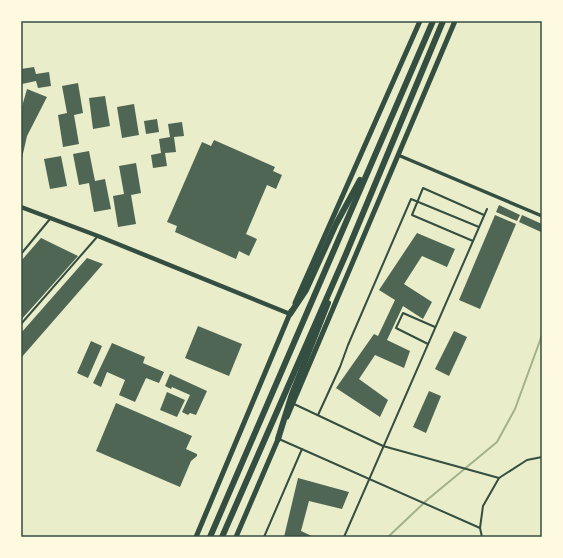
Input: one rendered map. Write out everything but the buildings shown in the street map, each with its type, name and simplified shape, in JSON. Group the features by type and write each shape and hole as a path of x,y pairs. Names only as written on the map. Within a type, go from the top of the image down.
{"highway":[{"path":"210,537 432,21"},
{"path":"222,537 346,254 443,21"},
{"path":"290,314 306,290 336,224 380,144"},
{"path":"278,439 292,394 322,322 346,254"}],"main road":[{"path":"196,537 290,314 420,21"},
{"path":"236,537 455,21"}],"street":[{"path":"398,155 542,216"},
{"path":"21,207 98,236 290,314"}],"lane":[{"path":"473,241 412,215 417,201 423,188 484,215"},
{"path":"318,415 340,368 348,345 412,199 479,227"},
{"path":"344,537 487,209"},
{"path":"21,254 51,218"},
{"path":"21,324 98,236"},
{"path":"428,344 396,328 403,313 435,327"},
{"path":"293,403 383,446 499,478"},
{"path":"278,439 480,528"},
{"path":"264,537 302,449"},
{"path":"482,537 480,528 483,506 499,478 527,460 542,457"}],"waterway":[{"path":"388,537 427,500 497,442 515,409 542,335"}]}
